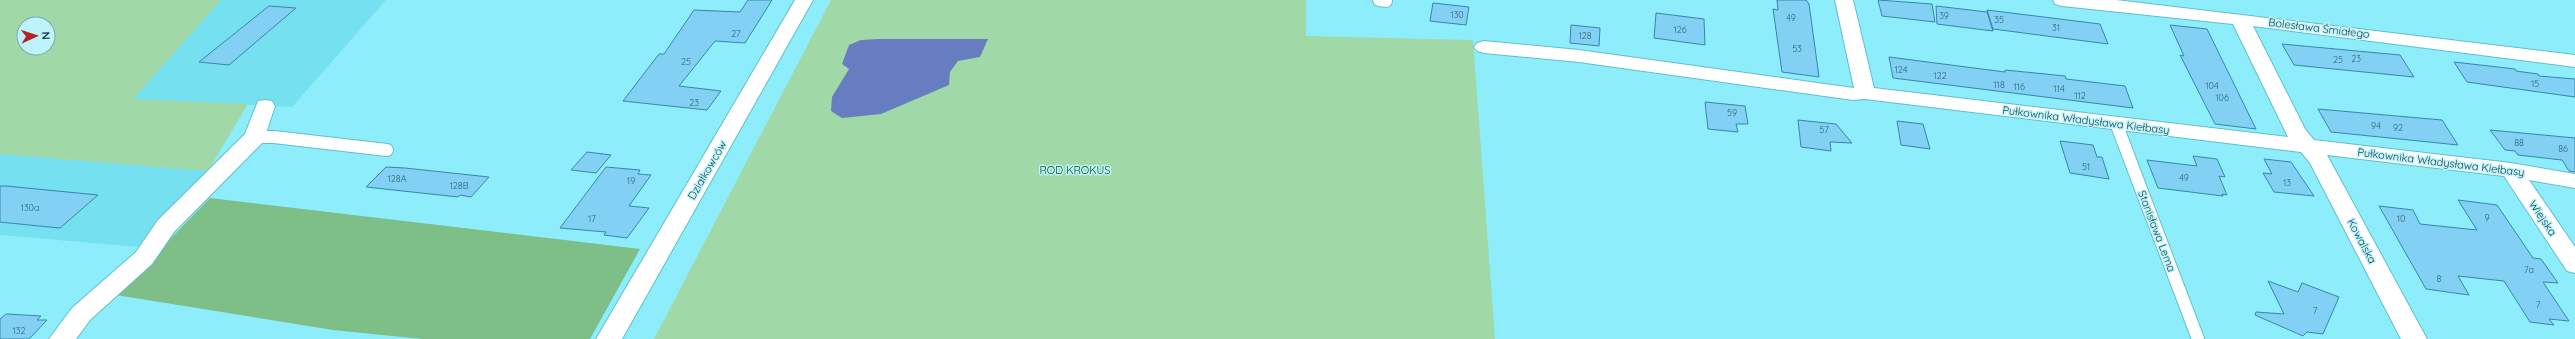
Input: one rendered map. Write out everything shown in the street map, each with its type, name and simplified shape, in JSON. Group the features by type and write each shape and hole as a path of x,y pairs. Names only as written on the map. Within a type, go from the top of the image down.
{"street":[{"name":"Działkowców","path":"609,339 804,0"},
{"path":"1844,0 1865,93"},
{"name":"Bolesława Śmiałego","path":"2062,0 2240,19 2575,61"},
{"path":"2240,19 2296,132 2307,146"},
{"name":"Pułkownika Władysława Kiełbasy","path":"1484,47 1579,56 1852,94 1865,93 2511,170 2575,181"},
{"path":"62,339 81,314 144,258 166,226 255,137 265,106"},
{"name":"Kowalska","path":"2307,146 2319,160 2414,339"},
{"name":"Wiejska","path":"2511,170 2575,265"}],"lane":[{"name":"Stanisława Lema","path":"2116,123 2198,339"},
{"path":"255,137 274,137 387,150"}],"shaded area":[{"path":"221,0 386,0 292,107 133,99"},
{"path":"988,39 980,57 958,61 950,72 949,85 881,114 842,118 831,111 832,97 849,69 842,64 849,45 861,40"},
{"path":"0,154 208,171 139,247 0,235"}],"green space":[{"path":"0,0 221,0 133,99 248,104 208,171 0,154"},
{"name":"ROD KROKUS","path":"831,0 1306,0 1306,36 1473,40 1495,339 654,339"},
{"path":"210,198 640,249 590,339 422,339 333,330 116,295"}],"building":[{"path":"748,0 772,0 745,43 715,41 679,86 721,91 707,110 623,101 659,54 664,54 694,10 740,12"},
{"path":"1777,0 1806,0 1809,4 1819,77 1782,72 1773,9 1778,10"},
{"path":"1878,0 1932,4 1935,22 1882,16"},
{"path":"1433,3 1469,7 1466,25 1430,21"},
{"path":"269,6 296,8 229,65 199,62"},
{"path":"1936,6 1987,12 1993,31 1937,24"},
{"path":"1987,10 2100,24 2108,44 1993,29"},
{"path":"1656,13 1704,19 1705,45 1654,38"},
{"path":"1571,25 1600,28 1599,46 1570,43"},
{"path":"2170,25 2207,29 2256,129 2215,124 2180,55 2184,56"},
{"path":"2282,44 2400,55 2414,77 2294,65"},
{"path":"1889,57 2005,72 2005,70 2065,76 2066,79 2125,86 2133,108 1893,78"},
{"path":"2454,62 2515,69 2516,71 2538,74 2539,76 2575,79 2575,97 2467,82"},
{"path":"1705,102 1745,106 1748,124 1736,124 1738,132 1708,129"},
{"path":"2318,109 2442,120 2458,145 2331,132"},
{"path":"1798,120 1836,124 1852,143 1830,142 1831,151 1801,147"},
{"path":"1897,121 1923,124 1930,149 1901,145"},
{"path":"2490,130 2575,138 2575,172 2569,171 2562,160 2518,155 2515,151 2505,150"},
{"path":"2060,141 2093,145 2097,157 2102,157 2109,179 2070,173"},
{"path":"587,152 611,155 596,173 571,170"},
{"path":"2193,156 2217,159 2225,177 2219,176 2227,195 2222,194 2223,196 2158,188 2147,160 2197,166"},
{"path":"2264,159 2291,162 2314,196 2274,192 2263,173 2272,174"},
{"path":"386,167 489,177 471,197 460,195 458,197 366,187"},
{"path":"606,167 640,170 638,174 651,175 629,206 649,208 627,238 604,235 606,232 560,228"},
{"path":"0,186 98,195 60,228 0,222"},
{"path":"2458,200 2497,205 2533,258 2541,259 2558,283 2543,282 2569,321 2549,319 2554,325 2530,322 2504,281 2458,276 2469,295 2426,289 2379,206 2413,210 2420,224 2477,230"},
{"path":"2268,281 2298,292 2302,283 2339,297 2323,334 2307,332 2303,336 2255,315 2256,312 2284,314"},
{"path":"6,314 41,316 37,320 47,320 29,339 0,339 0,319"}]}
